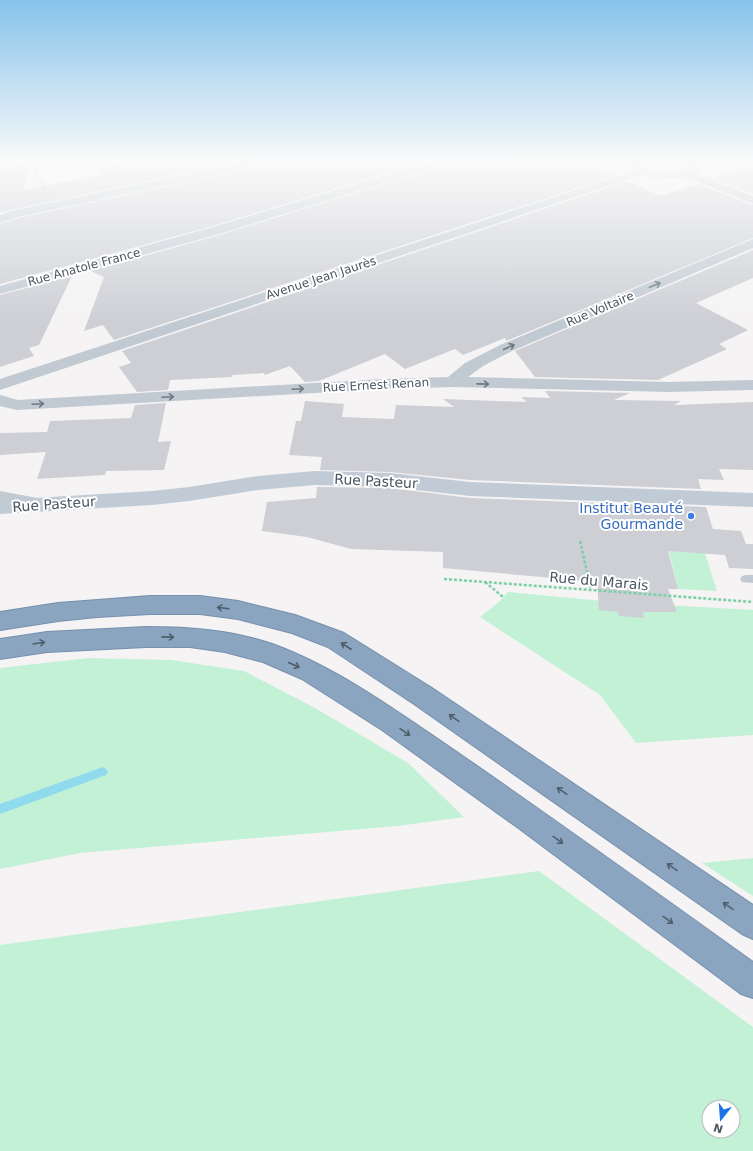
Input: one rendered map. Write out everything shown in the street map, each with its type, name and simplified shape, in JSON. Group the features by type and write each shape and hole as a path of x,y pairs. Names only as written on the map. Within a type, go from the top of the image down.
{"highway":[{"path":"0,621 58,612 150,605 200,605 238,610 295,624 336,640 423,696 753,923"},
{"path":"0,649 47,642 146,637 190,637 225,642 268,654 311,672 391,722 527,817 753,982"}],"main road":[{"name":"Rue Pasteur","path":"0,507 159,497 189,494 258,483 315,478 390,480 470,489 753,500"}],"street":[{"path":"0,218 12,215"},
{"name":"Rue Anatole France","path":"0,290 211,232 268,215"},
{"name":"Avenue Jean Jaurès","path":"0,385 496,215"},
{"name":"Rue Voltaire","path":"453,382 472,366 506,348 753,243"},
{"name":"Rue Ernest Renan","path":"0,400 17,405 384,384 453,382 670,387 753,385"},
{"path":"0,498 38,505"}],"path":[{"path":"580,541 592,590"},
{"name":"Rue du Marais","path":"444,579 753,602"},
{"path":"485,582 503,597"}],"green space":[{"path":"669,551 705,553 717,591 678,589"},
{"path":"508,592 613,602 753,610 753,735 636,743 600,695 480,617 499,602"},
{"path":"88,658 171,660 244,671 315,708 408,763 464,817 398,826 80,853 0,869 0,668"},
{"path":"753,858 753,896 702,863"},
{"path":"539,871 753,1027 753,1151 0,1151 0,945"}],"building":[{"path":"34,215 250,215 0,284 0,224"},
{"path":"285,215 496,215 114,340 103,325 84,331 104,277 90,271 216,236"},
{"path":"527,215 753,215 753,238 506,341 505,338 463,355 455,349 405,369 385,354 319,381 305,382 290,366 265,375 264,373 232,375 232,377 170,380 168,390 137,392 119,367 131,363 122,351"},
{"path":"753,250 753,278 696,303 748,330 719,344 727,349 658,380 535,377 515,351"},
{"path":"72,276 39,345 29,348 34,356 0,367 0,295"},
{"path":"545,391 630,393 614,400 681,401 674,405 753,402 753,470 719,469 724,480 698,479 701,489 470,480 390,472 320,470 322,457 289,455 296,421 301,421 305,401 344,404 342,417 394,419 396,405 454,407 443,399 527,402 521,397 550,398"},
{"path":"166,403 158,442 171,441 164,470 106,471 105,475 37,479 46,452 0,455 0,433 47,432 50,421 131,418 135,405"},
{"path":"317,487 390,488 470,498 706,507 713,529 741,531 746,544 753,544 753,569 729,568 725,555 668,551 678,589 668,589 677,612 643,612 644,618 619,616 618,612 599,610 597,582 443,568 443,552 351,549 307,537 262,531 267,502 316,498"}],"waterway":[{"path":"0,809 103,772"}],"place":[{"name":"Institut Beauté Gourmande","path":"691,516"}]}
